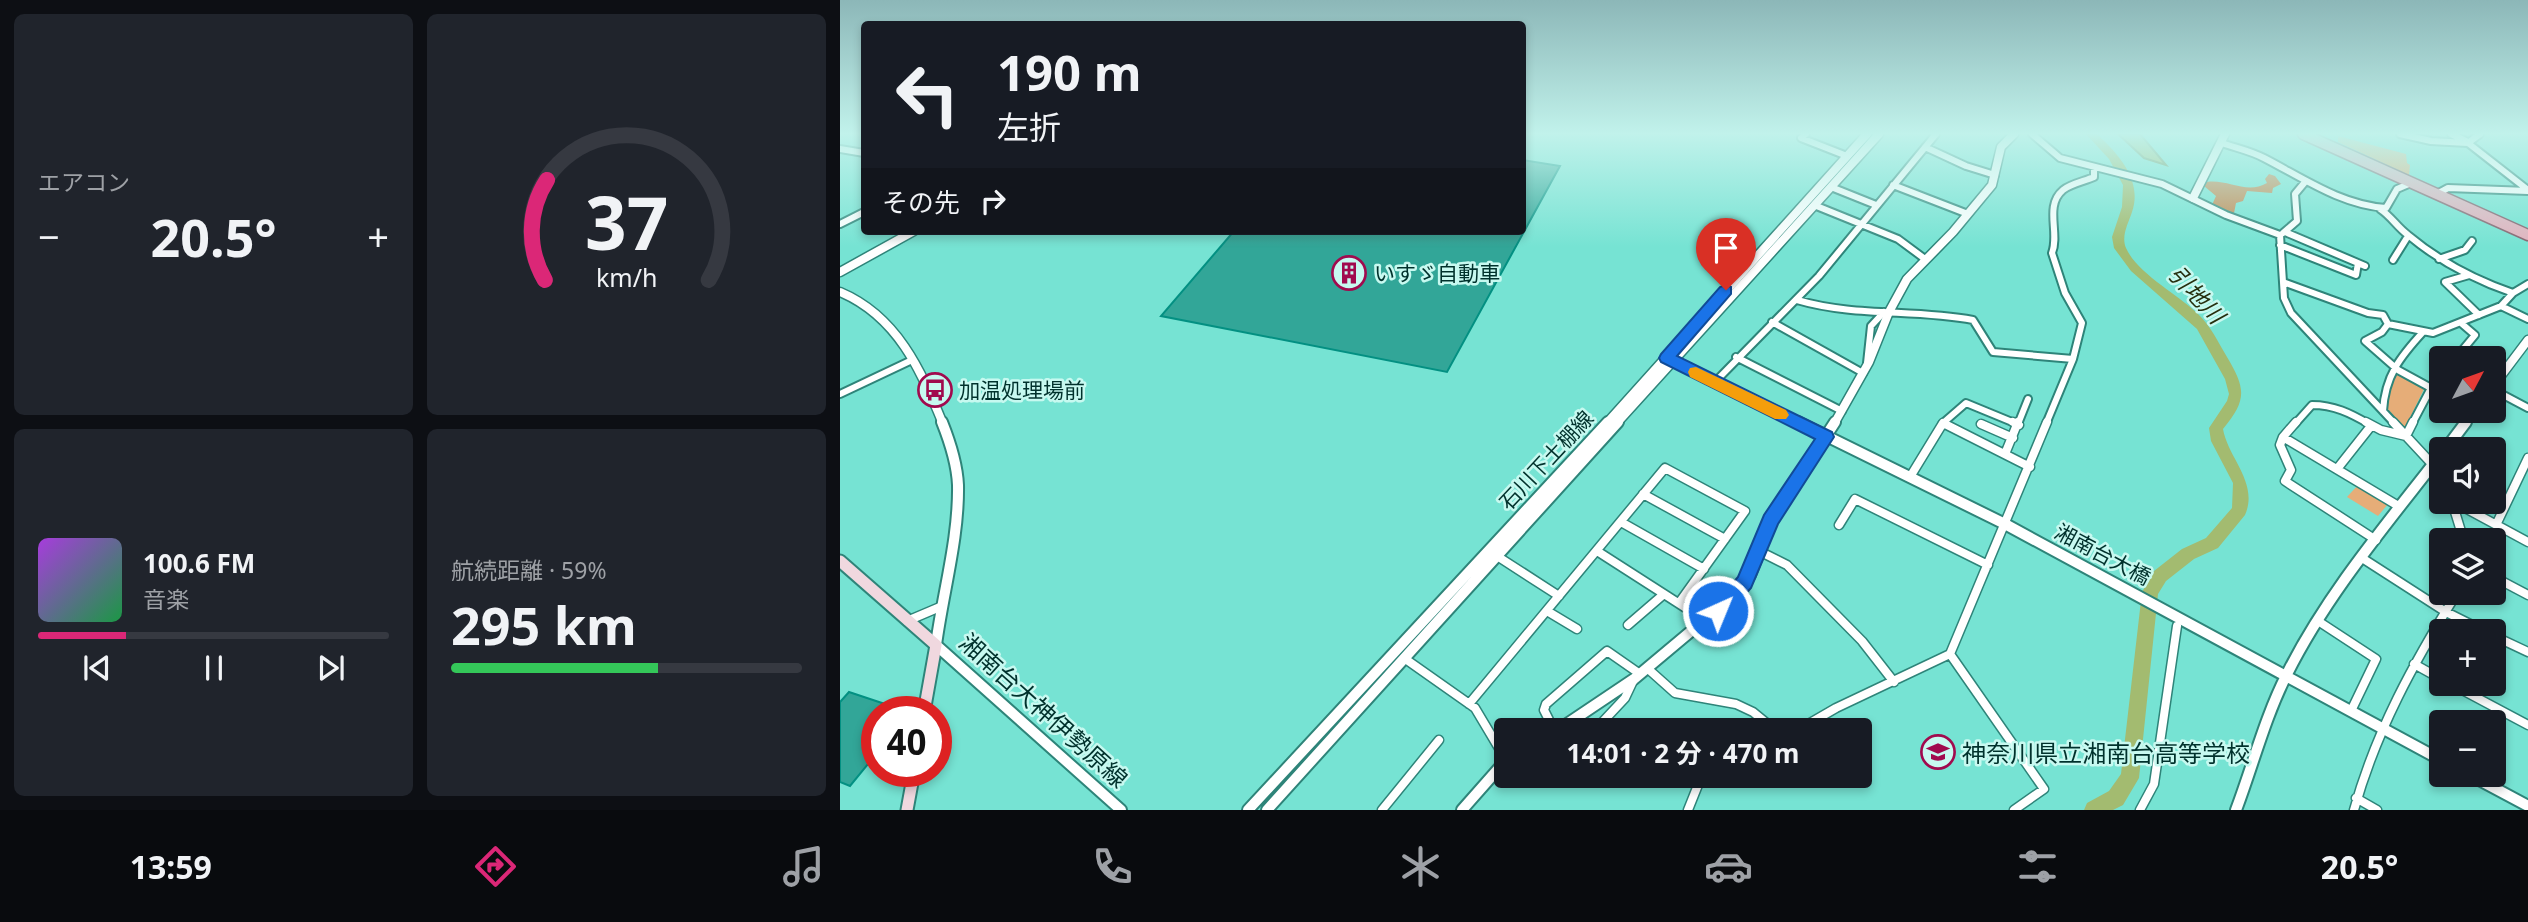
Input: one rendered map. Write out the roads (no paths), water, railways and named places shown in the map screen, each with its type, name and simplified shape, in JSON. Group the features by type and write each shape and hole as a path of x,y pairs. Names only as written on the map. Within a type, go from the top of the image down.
{"main road":[{"path":"2388,172 2528,233"},
{"path":"2396,172 2438,193"},
{"name":"湘南台大神伊勢原線","path":"840,561 936,645 927,696"},
{"path":"907,810 911,787"}],"street":[{"name":"石川下土棚線","path":"1248,810 1455,583 1671,360 1805,200 1832,172"},
{"name":"石川下土棚線","path":"1267,810 1671,360 1844,172"},
{"path":"1715,382 1772,322 1797,300 1904,172"},
{"path":"1984,172 1995,175"},
{"path":"1577,718 1640,674 1740,591 1770,521 1826,437 1865,370 1886,312 1907,279 1968,214 1992,184 1996,172"},
{"path":"1822,718 1950,654 2073,359 2082,323 2065,293 2054,262 2052,212 2063,190 2094,177 2094,172"},
{"path":"2117,172 2162,184 2226,215 2361,265 2356,275 2280,246"},
{"path":"2193,198 2207,172"},
{"path":"2288,172 2305,182 2391,215 2398,228 2408,236 2440,259 2485,284 2513,293 2521,291 2528,284"},
{"path":"2505,172 2528,191"},
{"path":"2305,182 2297,186 2294,193 2297,221 2282,234 2280,246 2284,298 2291,313 2429,461"},
{"path":"2379,209 2387,206 2396,189 2413,183 2423,184"},
{"path":"1893,185 1968,214"},
{"path":"1830,187 1876,205"},
{"path":"2438,193 2448,188 2528,191"},
{"path":"1805,200 1898,239 1925,259"},
{"path":"840,224 861,214"},
{"path":"840,272 907,235"},
{"path":"2393,260 2408,236"},
{"path":"2440,259 2465,250 2472,241"},
{"path":"2469,275 2445,282 2479,315"},
{"path":"2283,282 2368,313 2383,315 2388,324 2433,333 2501,306 2513,293"},
{"path":"840,292 867,305 887,321 900,337 952,446 958,473 954,532 936,645"},
{"path":"1797,300 1844,311 1929,312 1973,320 1993,352 2073,359"},
{"path":"2501,306 2528,319"},
{"path":"1772,322 1865,370"},
{"path":"2461,323 2475,335 2466,346"},
{"path":"2388,324 2382,332 2365,341 2393,366 2429,387"},
{"path":"2383,411 2385,381 2393,366 2423,332"},
{"path":"2506,371 2528,340"},
{"path":"1737,357 1842,411"},
{"path":"840,394 912,360"},
{"name":"湘南台大橋","path":"1671,360 2005,524 2180,622 2286,675 2429,754"},
{"path":"2406,436 2429,392"},
{"path":"2506,395 2528,408"},
{"path":"2005,454 2028,399"},
{"path":"1910,477 1943,423 1966,403 2019,425"},
{"path":"2376,540 2285,481 2291,470 2280,445 2283,437 2312,405 2334,405 2385,434 2406,436"},
{"path":"1943,423 2029,467"},
{"path":"1981,424 2013,438"},
{"path":"2337,469 2371,426"},
{"path":"2283,437 2400,508"},
{"path":"2496,525 2528,458"},
{"path":"1469,704 1665,467 1745,511 1679,603"},
{"path":"2236,810 2286,675 2318,621 2429,470"},
{"path":"1643,494 1725,539"},
{"path":"1839,525 1855,499 1988,565"},
{"path":"2475,514 2528,542"},
{"path":"1621,522 1703,569"},
{"path":"1597,551 1679,603 1703,623"},
{"path":"1759,551 1787,565 1863,641 1894,681"},
{"path":"1497,556 1559,596"},
{"path":"2362,558 2460,619"},
{"path":"2506,583 2528,595"},
{"path":"1628,625 1664,594"},
{"path":"2354,810 2380,727 2450,605"},
{"path":"907,621 940,607"},
{"path":"1547,611 1577,629"},
{"path":"2318,621 2376,659 2351,711"},
{"path":"2140,810 2154,784 2180,622"},
{"path":"2506,642 2528,652"},
{"name":"湘南台大神伊勢原線","path":"936,645 1121,810"},
{"path":"1549,718 1544,710 1546,704 1607,651 1640,674 1661,683 1678,695 1723,700 1761,718"},
{"path":"1950,654 2044,789 2014,810"},
{"path":"1404,659 1475,708 1494,739"},
{"path":"2414,664 2429,672"},
{"path":"1606,718 1625,698 1640,674"},
{"path":"2473,696 2528,726"},
{"path":"1382,810 1439,740"},
{"path":"1462,810 1494,773"},
{"path":"2492,787 2528,806"},
{"path":"1688,810 1697,788"},
{"path":"2356,798 2376,810"}],"waterway":[{"name":"引地川","path":"2094,810 2116,798 2130,778 2150,592 2160,576 2188,554 2212,543 2240,510 2240,483 2218,441 2216,428 2231,409 2236,394 2235,387 2202,326 2135,268 2120,248 2118,237 2129,196 2123,172"}],"place":[{"name":"いすゞ自動車","path":"1349,273"},
{"name":"加温処理場前","path":"935,390"},
{"name":"神奈川県立湘南台高等学校","path":"1938,752"}]}
